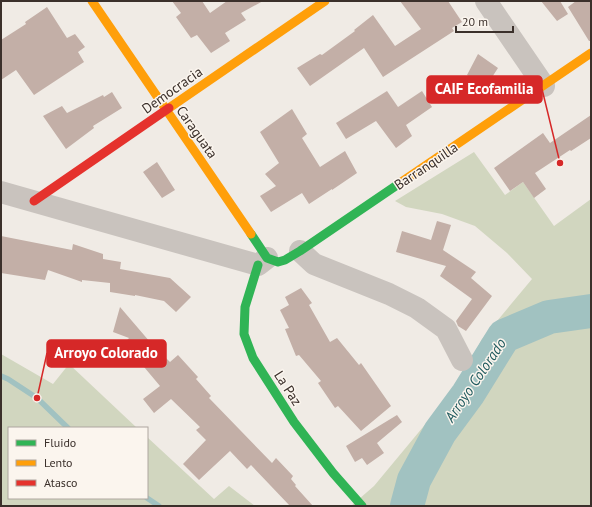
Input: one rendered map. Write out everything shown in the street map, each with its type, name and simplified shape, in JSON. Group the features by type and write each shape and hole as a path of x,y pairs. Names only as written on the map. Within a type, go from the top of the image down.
{"street":[{"name":"Caraguata","path":"92,1 166,111 263,261"},
{"name":"Democracia","path":"34,201 325,1"},
{"path":"486,1 544,86"},
{"name":"Barranquilla","path":"263,261 278,262 285,260 300,251 591,54"},
{"path":"1,192 263,261"},
{"path":"300,251 314,264 389,294 417,308 446,329 462,360"},
{"name":"La Paz","path":"263,261 246,307 244,334 253,358 294,422 362,506"}],"green space":[{"path":"474,152 505,195 523,182 554,226 591,199 591,506 351,506 374,486 428,421 461,379 482,339 532,279 507,253 475,226 442,214 406,207 395,201"},
{"path":"1,354 53,384 69,364 136,427 8,427 8,499 148,499 148,438 214,499 229,486 255,506 1,506"}],"building":[{"path":"172,1 202,1 210,13 227,1 263,1 241,13 246,20 225,33 230,41 211,53 197,35 191,38 176,17 181,13"},
{"path":"400,1 448,1 462,22 452,28 454,31 383,77 364,48 310,86 297,68 320,54 322,55 355,31 354,30 373,15 395,46 421,29"},
{"path":"541,1 560,1 568,14 557,21"},
{"path":"576,1 591,1 591,41 589,41 568,7"},
{"path":"47,7 67,38 75,34 85,47 78,52 84,62 34,95 16,70 1,80 1,40 26,24 25,22"},
{"path":"478,54 498,68 485,88 467,75"},
{"path":"387,91 398,107 422,91 432,107 406,125 412,136 396,148 376,121 346,139 336,123"},
{"path":"112,92 122,108 93,126 94,128 66,149 43,116 62,106 67,113"},
{"path":"292,109 307,134 302,138 320,167 345,151 357,173 309,204 302,193 271,212 260,196 276,186 265,174 279,163 260,132"},
{"path":"591,115 591,138 535,173 546,189 534,198 523,182 510,191 494,168 543,133 550,143"},
{"path":"157,162 175,190 162,198 143,172"},
{"path":"437,221 451,225 443,250 476,272 471,278 492,296 466,331 458,326 456,321 472,299 440,276 446,266 396,252 402,231 431,240"},
{"path":"1,236 72,250 73,244 103,254 103,259 121,262 120,269 170,278 191,297 176,312 164,301 110,292 110,283 82,280 82,282 48,270 45,280 1,273"},
{"path":"301,288 312,303 309,305 330,342 337,338 359,365 361,363 391,406 361,431 338,406 335,408 318,383 321,381 299,355 296,356 285,329 289,328 280,310 289,305 285,297"},
{"path":"120,307 162,356 163,355 170,362 178,355 198,377 196,379 211,396 209,398 272,463 276,458 293,476 291,479 296,485 295,486 313,506 290,506 251,465 247,469 230,451 199,480 183,464 206,440 196,430 200,427 171,399 154,413 143,399 160,386 139,361 134,366 120,348 129,338 113,332"},
{"path":"397,415 402,422 377,443 384,453 367,465 362,458 355,462 346,446"}],"waterway":[{"name":"Arroyo Colorado","path":"407,506 414,480 440,432 468,394 504,336 549,317 591,311"},
{"name":"Arroyo Colorado","path":"1,376 37,398 67,427"},
{"name":"Arroyo Colorado","path":"148,499 159,506"}],"traffic: fast":[{"path":"251,234 267,258 278,262 285,260 400,183"},
{"path":"258,265 245,307 244,334 253,358 294,422 333,473 362,506"}],"traffic: slow":[{"path":"92,1 251,234"},
{"path":"169,108 325,1"},
{"path":"400,183 591,53"}],"traffic: jam":[{"path":"34,201 169,108"}],"place":[{"name":"CAIF Ecofamilia","path":"560,163"},
{"name":"Arroyo Colorado","path":"37,398"}]}
